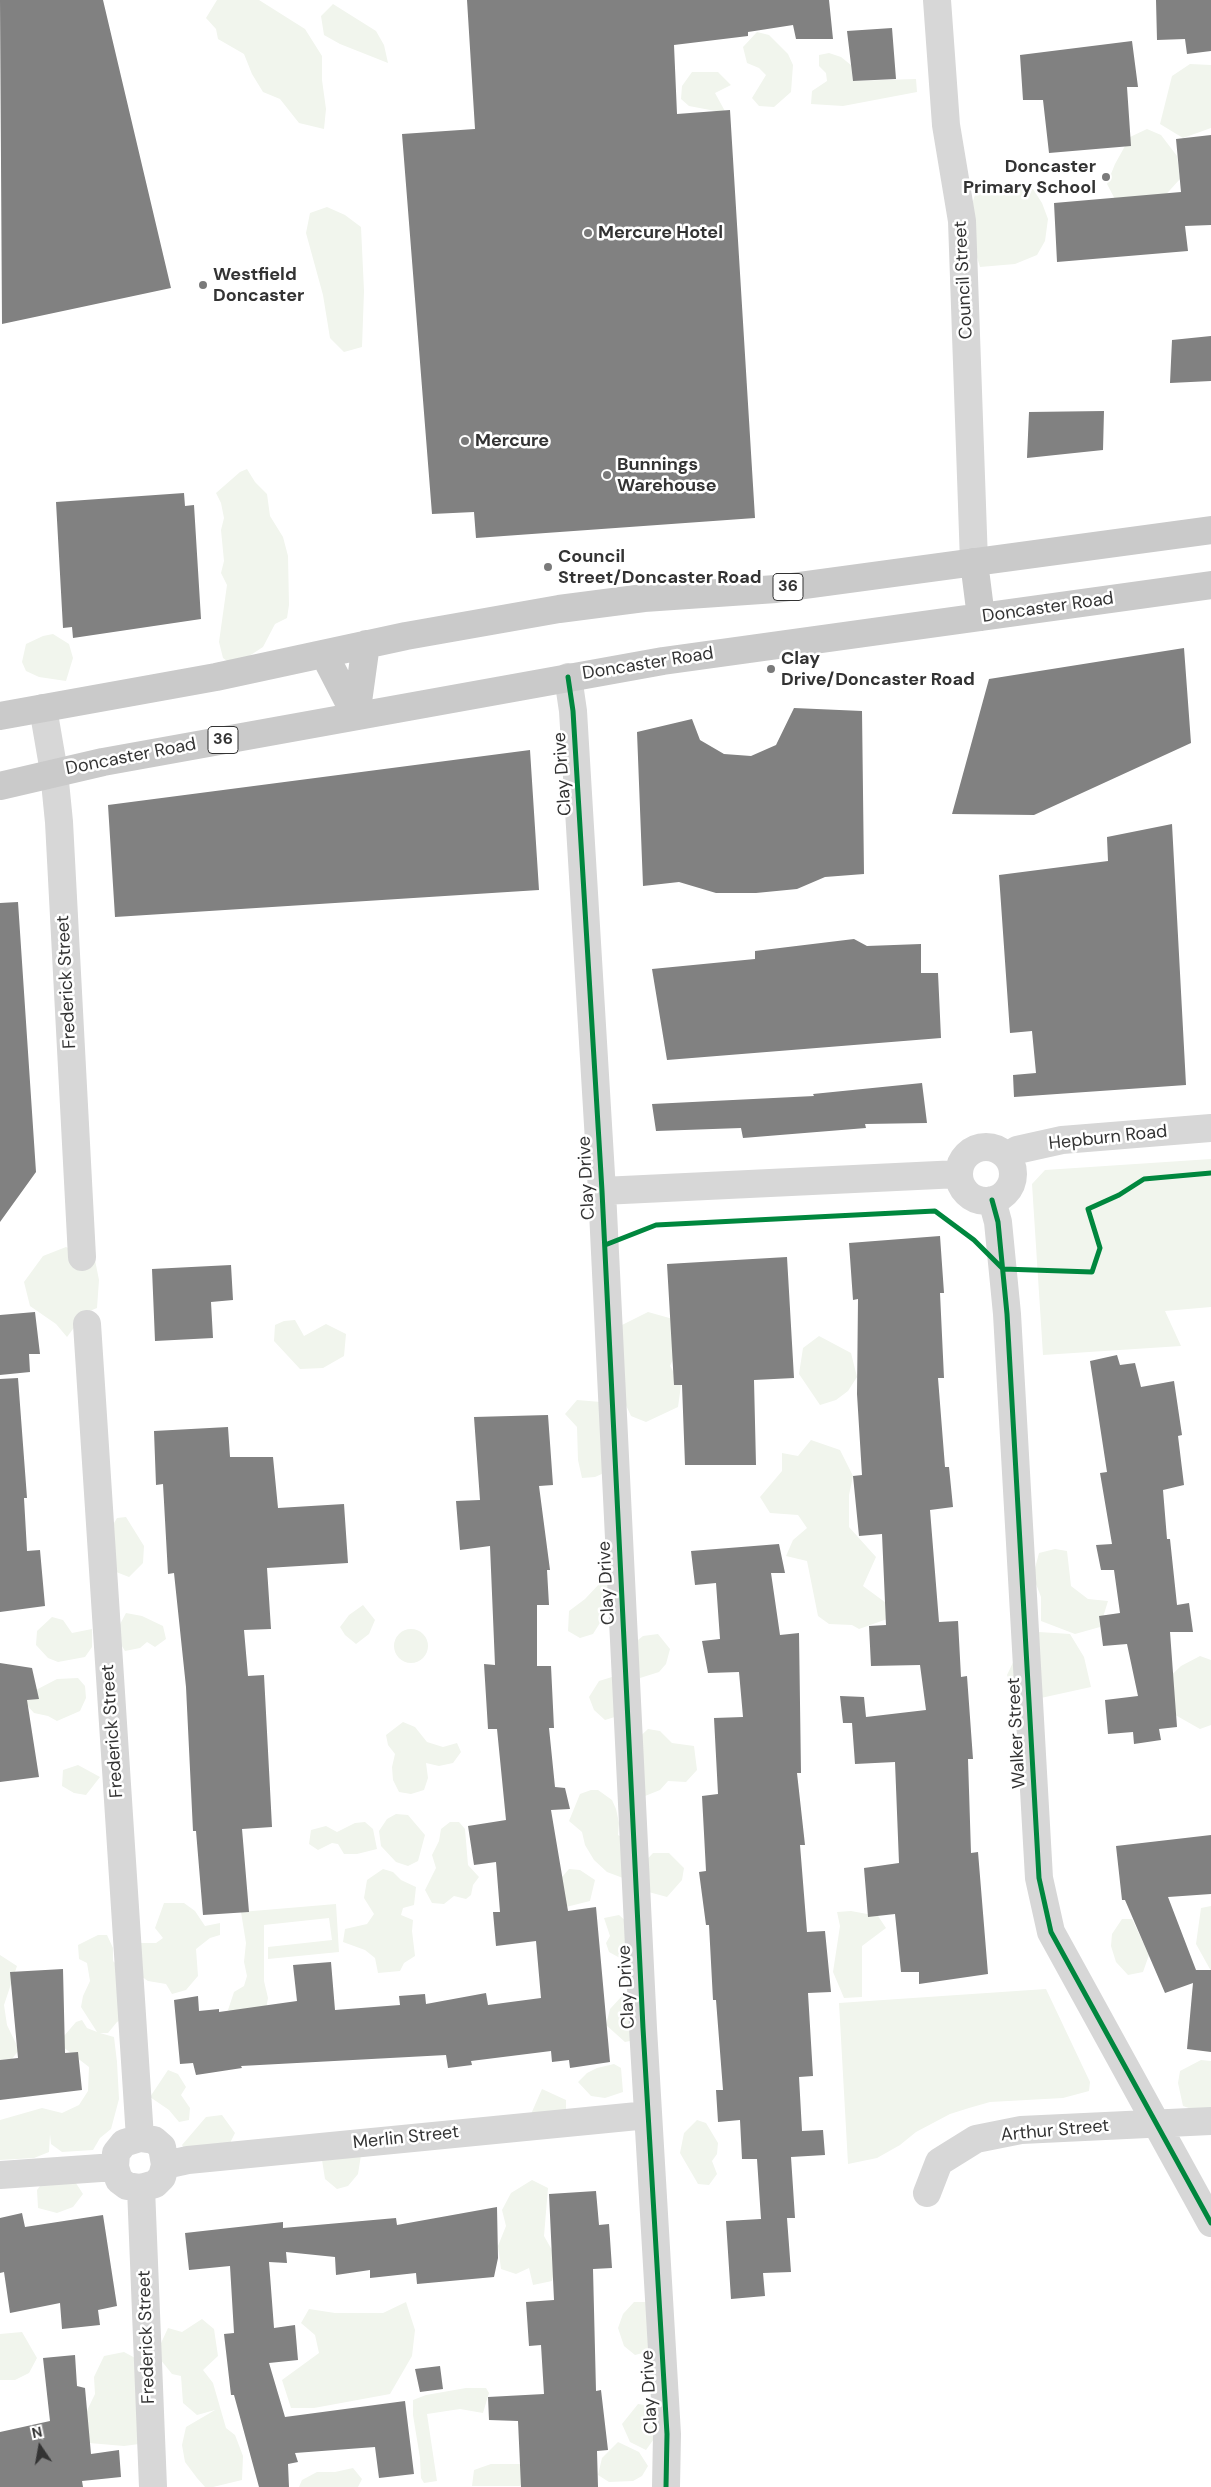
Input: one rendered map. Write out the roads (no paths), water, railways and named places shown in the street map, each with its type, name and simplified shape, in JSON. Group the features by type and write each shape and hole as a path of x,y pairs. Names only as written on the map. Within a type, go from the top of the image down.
{"main road":[{"name":"36","path":"0,716 216,677 366,644 558,610 635,599 776,589 1211,530"},
{"path":"974,562 981,617"},
{"name":"Doncaster Road","path":"0,786 54,772 568,677 768,645 1211,585"},
{"path":"356,716 366,644"},
{"path":"324,654 356,716"}],"street":[{"name":"Council Street","path":"937,0 946,125 962,221 974,562"},
{"name":"Clay Drive","path":"568,677 572,711 602,1191 648,2114 667,2434 666,2487"},
{"name":"Frederick Street","path":"43,708 54,772 64,918 82,1257"},
{"name":"Hepburn Road","path":"1007,1156 1017,1150 1062,1140 1211,1128"},
{"path":"981,1147 1000,1150 1007,1156 1013,1174 1012,1182 1001,1197 982,1201 973,1198 966,1192 959,1174 960,1165 965,1156 981,1147"},
{"path":"602,1191 959,1174"},
{"name":"Walker Street","path":"992,1200 998,1222 1007,1314 1039,1878 1051,1932 1211,2223"},
{"name":"Frederick Street","path":"87,1324 140,2138"},
{"name":"Merlin Street","path":"165,2165 208,2158 648,2114"},
{"name":"Arthur Street","path":"927,2194 939,2162 976,2139 1021,2130 1211,2120"},
{"path":"140,2138 154,2140 162,2147 165,2165 162,2177 155,2184 141,2188 127,2186 119,2180 115,2167 116,2153 124,2143 140,2138"},
{"path":"0,2175 115,2167"},
{"name":"Frederick Street","path":"141,2188 153,2487"}],"place":[{"name":"Doncaster Primary School","path":"1106,177"},
{"name":"Mercure Hotel","path":"588,233"},
{"name":"Westfield Doncaster","path":"203,285"},
{"name":"Mercure","path":"465,441"},
{"name":"Bunnings Warehouse","path":"607,475"},
{"name":"Council Street/Doncaster Road","path":"548,567"},
{"name":"Clay Drive/Doncaster Road","path":"771,669"}]}
